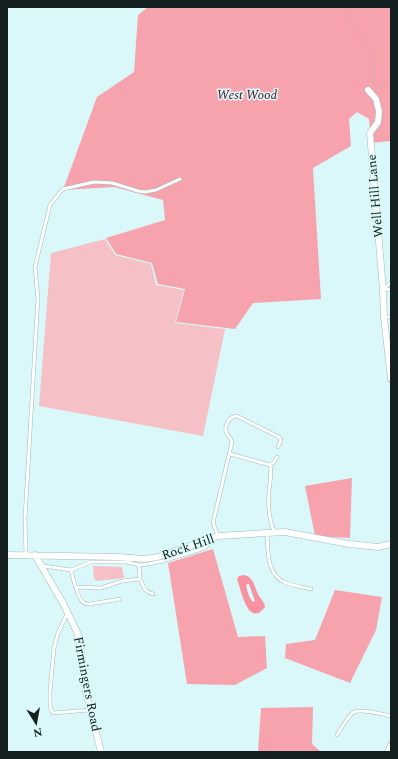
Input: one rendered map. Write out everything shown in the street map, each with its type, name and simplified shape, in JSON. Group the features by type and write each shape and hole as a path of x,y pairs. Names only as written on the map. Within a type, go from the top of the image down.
{"street":[{"name":"Well Hill Lane","path":"368,90 376,99 379,111 378,122 370,133 384,290 384,317 391,379"},
{"name":"Rock Hill","path":"7,555 144,559 158,557 218,536 276,532 285,532 348,544 378,546 391,544"},
{"name":"Firmingers Road","path":"34,556 42,566 68,612 78,634 86,692 101,752"},
{"path":"388,752 391,745"}],"lane":[{"path":"26,555 26,504 38,299 35,267 50,205 63,189 84,184 94,182 112,183 145,192 156,190 180,179"},
{"path":"384,290 391,282"},
{"path":"384,290 391,289"},
{"path":"384,317 391,317"},
{"path":"218,536 213,523 230,454 232,442 226,429 231,417 237,416 281,438 278,447"},
{"path":"230,454 270,465 275,462 277,457"},
{"path":"270,465 270,519 276,532"},
{"path":"267,533 269,561 276,576 287,583 311,589"},
{"path":"42,566 71,570 91,562 127,562 139,565 154,563 205,548 208,545 209,538"},
{"path":"139,565 140,579 144,589 147,592 154,594"},
{"path":"71,570 80,599 83,603 86,604 120,599"},
{"path":"76,587 101,588 122,581 140,579"},
{"path":"68,612 54,648 50,692 51,710 53,713 56,713 90,710"},
{"path":"337,735 351,714 355,711 372,712 391,716"}],"path":[{"path":"343,7 369,50 375,75 371,89 391,83"}],"shaded area":[{"path":"105,239 115,255 151,264 156,285 184,290 175,323 225,329 203,436 39,406 51,253"},
{"path":"93,566 122,567 124,578 97,581 94,579"},
{"path":"239,576 247,576 253,582 265,607 259,613 254,613 246,605 237,579","holes":["249,584 255,601 253,602 246,587 246,585"]}],"green space":[{"name":"West Wood","path":"148,7 391,7 391,141 371,143 369,119 357,112 349,119 351,146 313,168 321,299 253,303 235,329 176,322 185,289 158,284 152,263 116,254 106,238 165,220 163,200 114,187 63,190 97,97 134,72 138,15"},
{"path":"352,478 350,538 315,536 305,486"},
{"path":"213,549 238,637 265,636 267,668 235,685 187,684 168,563"},
{"path":"335,590 382,597 376,630 350,683 285,658 286,644 315,640"},
{"path":"313,707 312,744 321,752 257,752 261,708"}]}
